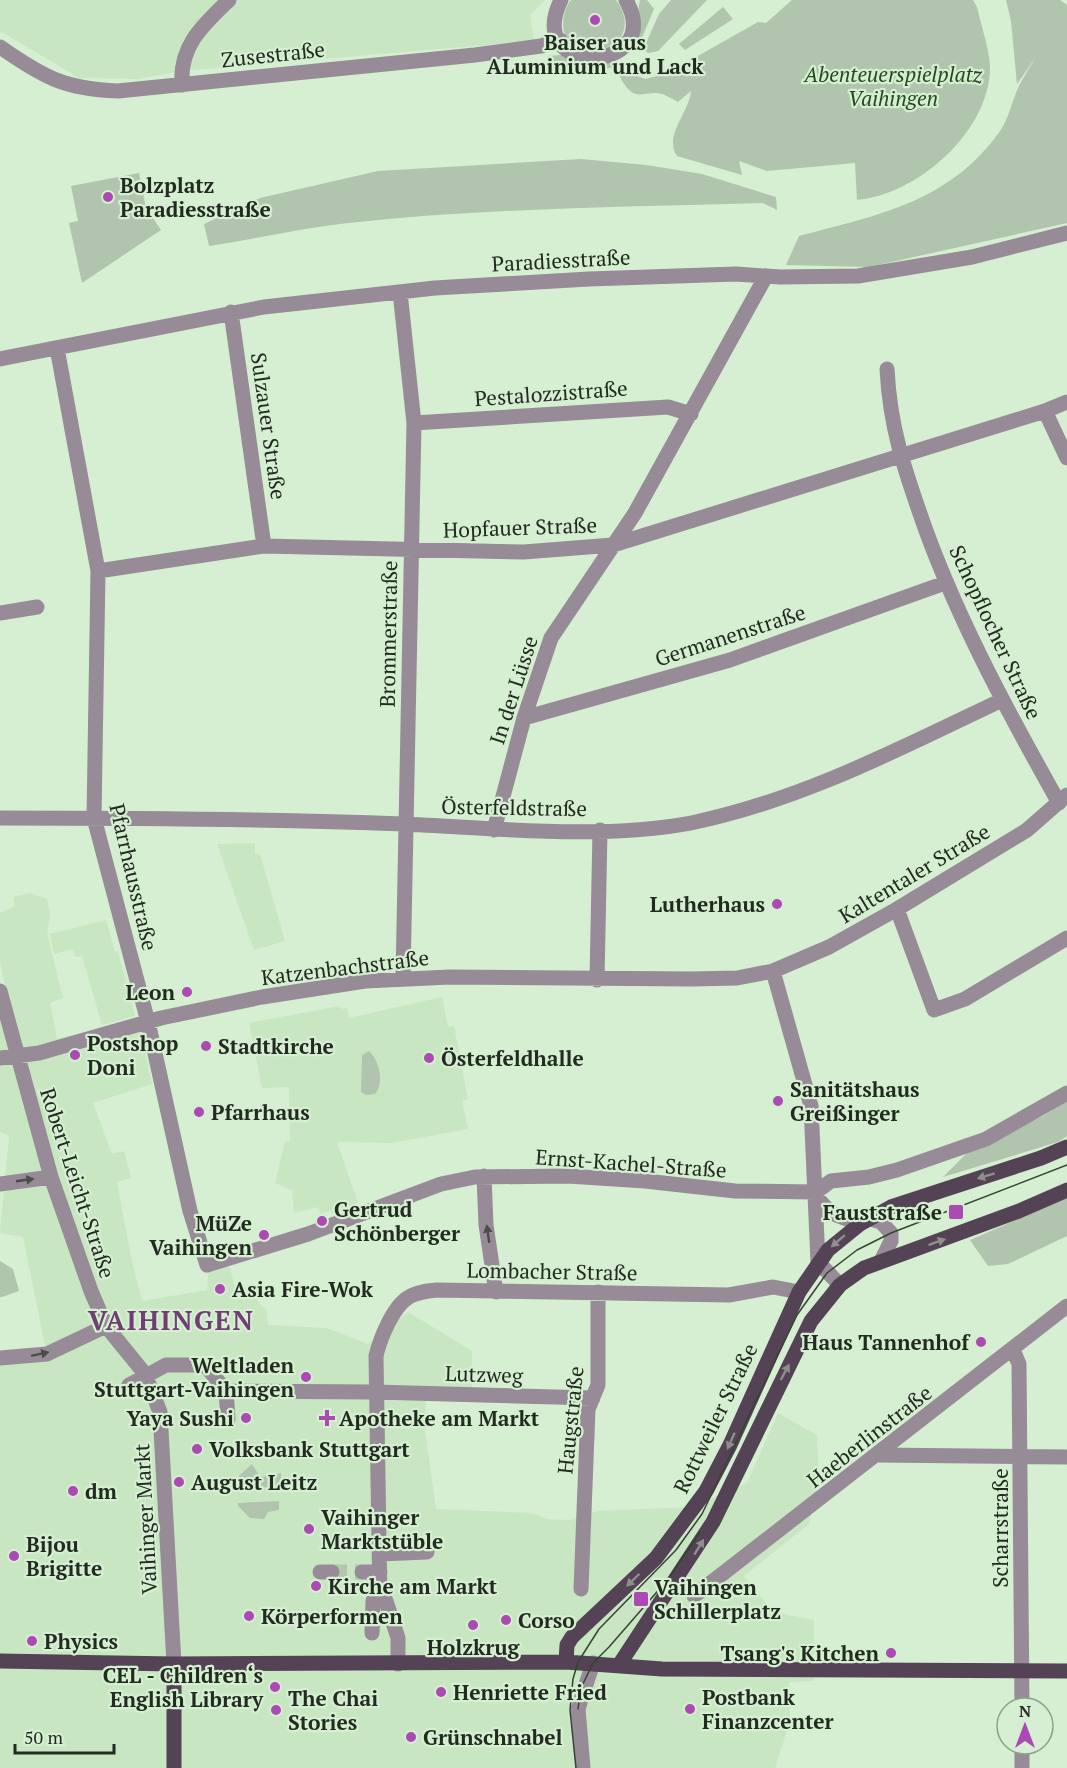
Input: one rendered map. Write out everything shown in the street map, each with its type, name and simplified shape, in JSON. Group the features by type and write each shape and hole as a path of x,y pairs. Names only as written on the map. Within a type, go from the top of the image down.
{"main road":[{"name":"Rottweiler Straße","path":"566,1662 567,1646 572,1637 656,1558 706,1491 730,1445 799,1292 818,1262 838,1240 864,1221 916,1197 1041,1158 1067,1147"},
{"name":"Rottweiler Straße","path":"619,1665 713,1522 807,1330 824,1302 840,1285 852,1274 881,1261 1019,1211 1067,1190"},
{"path":"0,1661 174,1664 566,1662 662,1669 1067,1671"},
{"path":"174,1664 174,1768"}],"street":[{"path":"182,85 181,64 188,44 229,0"},
{"path":"561,0 555,20 560,40 567,50 588,60 611,56 627,40 633,19 630,3"},
{"name":"Zusestraße","path":"0,46 38,73 65,85 118,92 475,55 542,46 560,40"},
{"name":"Paradiesstraße","path":"0,359 231,312 400,292 589,279 736,274 858,276 972,257 1067,233"},
{"name":"In der Lüsse","path":"494,830 524,718 551,638 635,513 766,276"},
{"name":"Brommerstraße","path":"400,292 414,423 404,824 403,978"},
{"name":"Sulzauer Straße","path":"231,312 264,546"},
{"name":"Pfarrhausstraße","path":"57,348 98,571 94,818 148,1022 190,1211 207,1265"},
{"name":"Schopflocher Straße","path":"888,369 889,407 899,457 945,583 1002,700 1063,799"},
{"name":"Hopfauer Straße","path":"98,571 264,546 524,552 613,545 899,457 1067,402"},
{"name":"Pestalozzistraße","path":"414,423 668,406 691,414"},
{"path":"1045,411 1067,458"},
{"path":"635,513 655,531"},
{"name":"Germanenstraße","path":"524,718 730,660 945,583"},
{"path":"0,614 37,607"},
{"name":"Österfeldstraße","path":"0,818 404,824 494,830 638,830 688,823 774,802 841,776 1002,700"},
{"name":"Kaltentaler Straße","path":"773,971 829,947 897,909 1027,830 1063,799"},
{"path":"597,980 600,830"},
{"path":"897,909 934,1010 965,999 1067,938"},
{"path":"773,971 811,1106 818,1262 840,1285"},
{"name":"Katzenbachstraße","path":"0,1058 16,1058 148,1022 262,997 403,978 597,980 737,978 773,971"},
{"name":"Robert-Leicht-Straße","path":"0,992 16,1058 51,1177 106,1326 145,1374"},
{"path":"816,1194 831,1180 869,1177 897,1170 986,1139 1067,1093"},
{"path":"484,1176 486,1225 496,1292"},
{"name":"Ernst-Kachel-Straße","path":"207,1265 308,1234 441,1184 484,1176 609,1178 735,1191 816,1194"},
{"path":"0,1184 51,1177"},
{"path":"816,1194 831,1214 881,1222 891,1233 891,1241 881,1261"},
{"name":"Lombacher Straße","path":"375,1392 378,1346 397,1309 406,1298 437,1290 729,1295 773,1287 799,1292"},
{"name":"Haugstraße","path":"580,1589 588,1409 597,1385 598,1292"},
{"name":"Haeberlinstraße","path":"694,1596 1067,1306"},
{"path":"0,1358 47,1354 106,1326"},
{"name":"Scharrstraße","path":"1013,1350 1019,1364 1022,1696"},
{"path":"129,1385 145,1374 166,1365 205,1365 226,1391 228,1419"},
{"name":"Vaihinger Markt","path":"145,1374 160,1412 160,1513 174,1664"},
{"path":"226,1391 375,1392 380,1601"},
{"name":"Lutzweg","path":"375,1392 593,1398"},
{"path":"878,1455 1067,1457"},
{"path":"380,1554 427,1552"},
{"path":"362,1572 380,1572"},
{"path":"372,1633 373,1601 386,1601 398,1638 398,1664"},
{"path":"583,1768 578,1709 593,1663"}],"shaded area":[{"path":"0,0 545,0 530,15 534,41 182,71 138,79 79,78 0,31"},
{"path":"255,843 255,854 260,854 285,941 254,950 217,844"},
{"path":"30,893 47,899 50,915 47,933 63,998 50,1003 57,1039 138,1019 152,1084 93,1103 112,1154 124,1151 131,1178 117,1182 142,1301 207,1290 209,1267 228,1262 238,1297 257,1299 266,1309 268,1325 327,1328 368,1344 408,1312 472,1351 472,1395 426,1394 425,1430 436,1509 531,1513 547,1519 570,1520 598,1511 691,1507 747,1483 778,1413 817,1435 819,1484 809,1524 744,1576 773,1612 814,1620 814,1681 789,1682 790,1721 775,1768 0,1768 0,1358 47,1356 23,1237 0,1233 9,1136 0,1132 0,1010 10,1008 0,962 0,913 15,906 13,897"},
{"path":"106,920 115,952 118,951 135,1016 102,1025 82,956 75,957 73,949 54,954 50,934"},
{"path":"442,997 448,1027 454,1026 468,1099 462,1101 468,1129 391,1143 337,1142 358,1203 332,1214 330,1211 321,1214 318,1207 294,1213 292,1190 275,1183 285,1141 290,1141 289,1087 262,1088 249,1023 340,1006 341,1009 347,1008 349,1018"}],"green space":[{"path":"571,0 616,0 625,23 624,31 616,43 586,53 571,45 566,39 563,23 564,14"},
{"path":"640,0 647,0 654,9 638,47 637,24"},
{"path":"671,0 707,0 658,51 649,53 643,50 659,14"},
{"name":"Abenteuerspielplatz Vaihingen","path":"792,0 973,0 977,7 988,51 990,66 987,90 978,113 964,135 947,155 904,186 857,200 855,163 767,171 739,161 742,175 677,156 673,140 690,99 691,91 678,102 657,93 635,94 630,91 619,75 625,71 645,79 666,74 758,22 766,23"},
{"path":"1006,0 1060,0 1067,5 1067,223 869,267 786,265 799,236 884,212 935,190 959,174 980,155 1000,131 1018,88 1036,57 1017,84 1011,21"},
{"path":"723,7 733,19 685,50 679,44"},
{"path":"561,55 588,62 600,63 615,60 623,64 592,70 548,60 547,56"},
{"path":"581,159 646,165 702,174 776,197 777,210 763,203 452,214 331,225 209,246 204,224 260,198 378,171"},
{"path":"139,173 146,208 161,230 82,283 69,223 78,221 71,186"},
{"path":"369,1051 376,1060 380,1072 380,1084 375,1094 366,1095 361,1092 362,1055"},
{"path":"1067,1101 1067,1136 1058,1142 943,1177 970,1150 1043,1116"},
{"path":"1067,1198 1067,1236 1008,1264 988,1266 970,1240"},
{"path":"0,1261 13,1269 19,1291 2,1297 0,1297"},
{"path":"252,1464 260,1477 281,1473 281,1487 238,1488 238,1477"},
{"path":"279,1501 279,1510 268,1512 264,1519 250,1518 238,1506 238,1503"}],"tunnel":[{"path":"332,1572 362,1572"}],"tram line":[{"path":"576,1768 570,1710 573,1679 578,1662 599,1629 676,1550 702,1514 797,1315 827,1273 857,1250 891,1233 1067,1165"},
{"path":"578,1709 581,1688 593,1663 669,1578 700,1532"}],"place":[{"name":"Baiser aus ALuminium und Lack","path":"595,20"},
{"name":"Bolzplatz Paradiesstraße","path":"108,197"},
{"name":"Lutherhaus","path":"777,904"},
{"name":"Leon","path":"187,992"},
{"name":"Stadtkirche","path":"206,1046"},
{"name":"Postshop Doni","path":"75,1055"},
{"name":"Österfeldhalle","path":"429,1058"},
{"name":"Sanitätshaus Greißinger","path":"778,1101"},
{"name":"Pfarrhaus","path":"199,1112"},
{"name":"Fauststraße","path":"956,1212"},
{"name":"Gertrud Schönberger","path":"322,1221"},
{"name":"MüZe Vaihingen","path":"264,1235"},
{"name":"Asia Fire-Wok","path":"220,1289"},
{"name":"Haus Tannenhof","path":"981,1342"},
{"name":"Weltladen Stuttgart-Vaihingen","path":"306,1377"},
{"name":"Yaya Sushi","path":"246,1418"},
{"name":"Apotheke am Markt","path":"327,1418"},
{"name":"Volksbank Stuttgart","path":"197,1449"},
{"name":"August Leitz","path":"179,1482"},
{"name":"dm","path":"73,1491"},
{"name":"Vaihinger Marktstüble","path":"309,1529"},
{"name":"Bijou Brigitte","path":"14,1556"},
{"name":"Kirche am Markt","path":"316,1586"},
{"name":"Vaihingen Schillerplatz","path":"641,1599"},
{"name":"Körperformen","path":"249,1616"},
{"name":"Corso","path":"506,1620"},
{"name":"Holzkrug","path":"473,1625"},
{"name":"Physics","path":"32,1641"},
{"name":"Tsang's Kitchen","path":"891,1653"},
{"name":"CEL - Children‘s English Library","path":"275,1687"},
{"name":"Henriette Fried","path":"441,1692"},
{"name":"Postbank Finanzcenter","path":"690,1709"},
{"name":"The Chai Stories","path":"276,1710"},
{"name":"Grünschnabel","path":"411,1737"}],"district":[{"name":"VAIHINGEN","path":"171,1320"}]}
